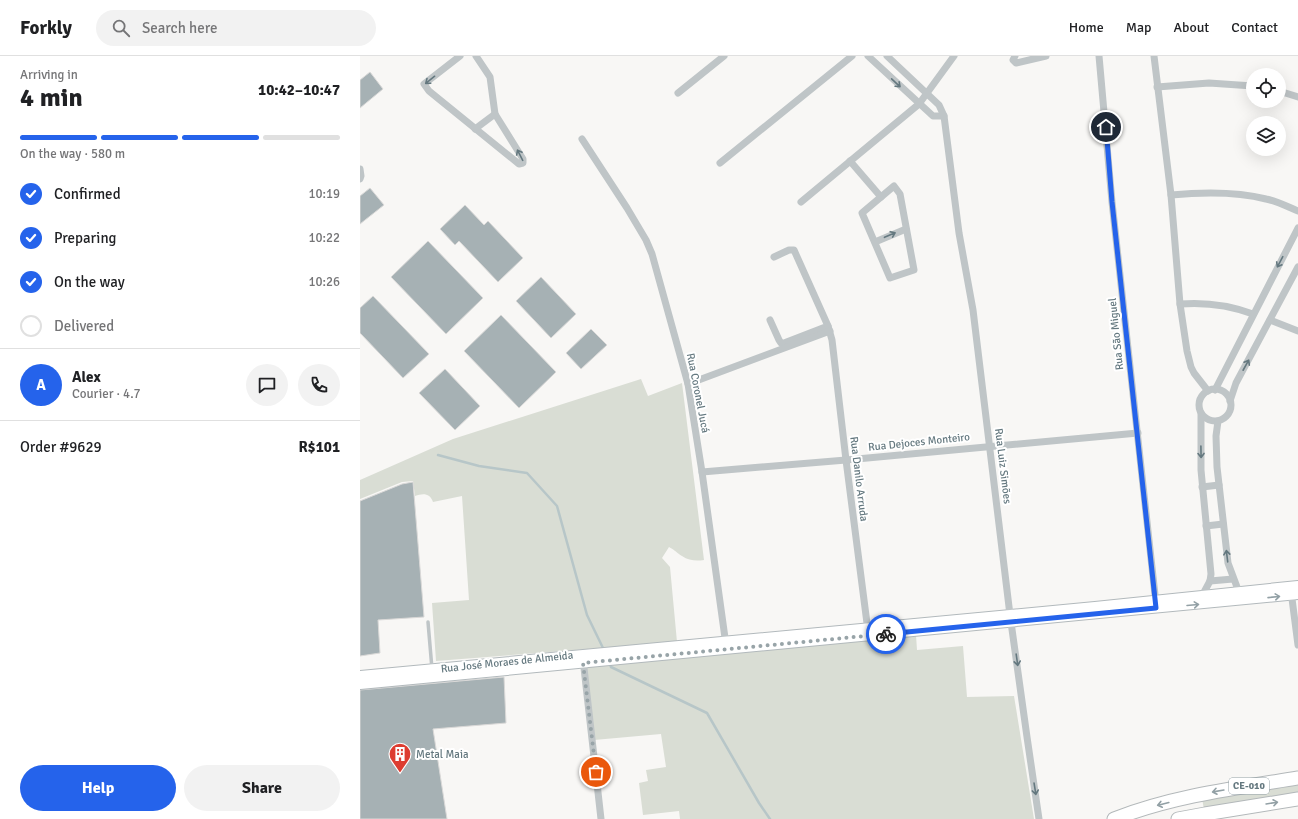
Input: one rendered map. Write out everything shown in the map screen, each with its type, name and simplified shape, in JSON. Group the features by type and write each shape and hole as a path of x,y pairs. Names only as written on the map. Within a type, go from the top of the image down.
{"highway":[{"name":"CE-010","path":"1114,819 1142,809 1201,794 1298,778"},
{"name":"CE-010","path":"1178,819 1298,799"}],"street":[{"path":"460,56 424,84 429,91 475,129 519,164 523,163 523,159 495,114 490,76 476,56"},
{"path":"678,93 724,56"},
{"path":"720,163 852,56"},
{"path":"868,56 918,104 933,116 944,116 939,105 886,56"},
{"path":"800,202 918,104 954,56"},
{"path":"1015,56 1013,60 1016,63 1046,56"},
{"name":"Rua São Miguel","path":"1099,56 1112,202 1156,605"},
{"path":"1154,56 1171,195 1180,304 1188,360 1194,373 1212,390 1221,391 1227,395 1230,401"},
{"path":"1157,87 1209,83 1246,85"},
{"path":"1286,93 1298,97"},
{"path":"475,129 495,114"},
{"name":"Rua Luiz Simões","path":"944,116 959,233 973,310 1011,618 1040,819"},
{"name":"Rua Coronel Jucá","path":"582,139 627,208 650,248 688,384 726,645"},
{"path":"850,161 881,197"},
{"path":"360,169 360,178"},
{"path":"894,186 900,194 906,229 914,270 890,278 862,213 894,186"},
{"path":"1171,195 1204,192 1244,194 1267,199 1298,211"},
{"path":"1202,596 1210,581 1210,566 1202,487 1200,401 1203,395 1212,390 1298,228"},
{"path":"875,242 906,229"},
{"name":"Rua Danilo Arruda","path":"774,257 789,250 794,250 829,329 868,632"},
{"path":"1201,413 1205,418 1211,421 1218,421 1224,418 1228,413 1236,383 1298,267"},
{"path":"1180,304 1203,303 1238,308 1253,314"},
{"path":"770,320 781,343 829,329"},
{"path":"1270,320 1298,332"},
{"path":"688,384 829,329"},
{"path":"1218,421 1216,436 1222,524 1228,563 1233,579 1241,596"},
{"name":"Rua Dejoces Monteiro","path":"702,472 1138,433"},
{"path":"1202,487 1219,485"},
{"path":"1206,526 1222,524"},
{"path":"1210,581 1233,579"},
{"path":"1294,591 1298,645"},
{"name":"Rua José Moraes de Almeida","path":"360,676 426,673 510,666 1294,591"},
{"name":"Rua José Moraes de Almeida","path":"1156,605 1202,596 1241,596"},
{"path":"583,659 601,819"},
{"name":"Rua José Moraes de Almeida","path":"360,684 426,673"}],"lane":[{"path":"426,673 428,622"}],"shaded area":[{"path":"641,379 648,396 682,383 704,560 687,559 669,547 662,558 670,567 677,642 436,661 432,603 469,600 462,496 433,502 432,499 426,494 415,496 413,481 402,482 360,499 360,480 453,439"},
{"path":"916,635 917,650 963,646 967,697 1014,696 1034,819 680,819 679,811 643,815 639,783 648,781 646,770 666,767 661,734 594,740 585,664"},
{"path":"1298,778 1298,799 1205,814 1201,794"}],"building":[{"path":"370,72 383,89 360,108 360,80"},
{"path":"370,188 384,205 360,224 360,196"},
{"path":"465,205 484,225 488,221 523,258 498,282 459,241 455,245 440,229"},
{"path":"428,241 483,298 446,334 391,277"},
{"path":"541,277 576,314 551,338 516,301"},
{"path":"373,296 429,354 403,378 360,333 360,308"},
{"path":"501,315 556,372 519,408 464,351"},
{"path":"591,329 607,345 581,369 566,353"},
{"path":"445,369 480,406 455,430 419,393"},
{"path":"413,482 424,617 378,620 380,653 360,656 360,501 402,484"},
{"name":"Metal Maia","path":"504,677 506,723 433,729 447,819 360,819 360,690"}],"waterway":[{"path":"438,455 479,466 527,473 557,506 587,615 603,648"},
{"path":"610,664 611,667 707,713 759,803 770,819"}],"way so far":[{"path":"596,772 583,663 886,634"}],"place":[{"name":"Metal Maia","path":"400,774"}],"route":[{"path":"886,634 1156,608 1146,504 1112,202 1106,127"}]}
